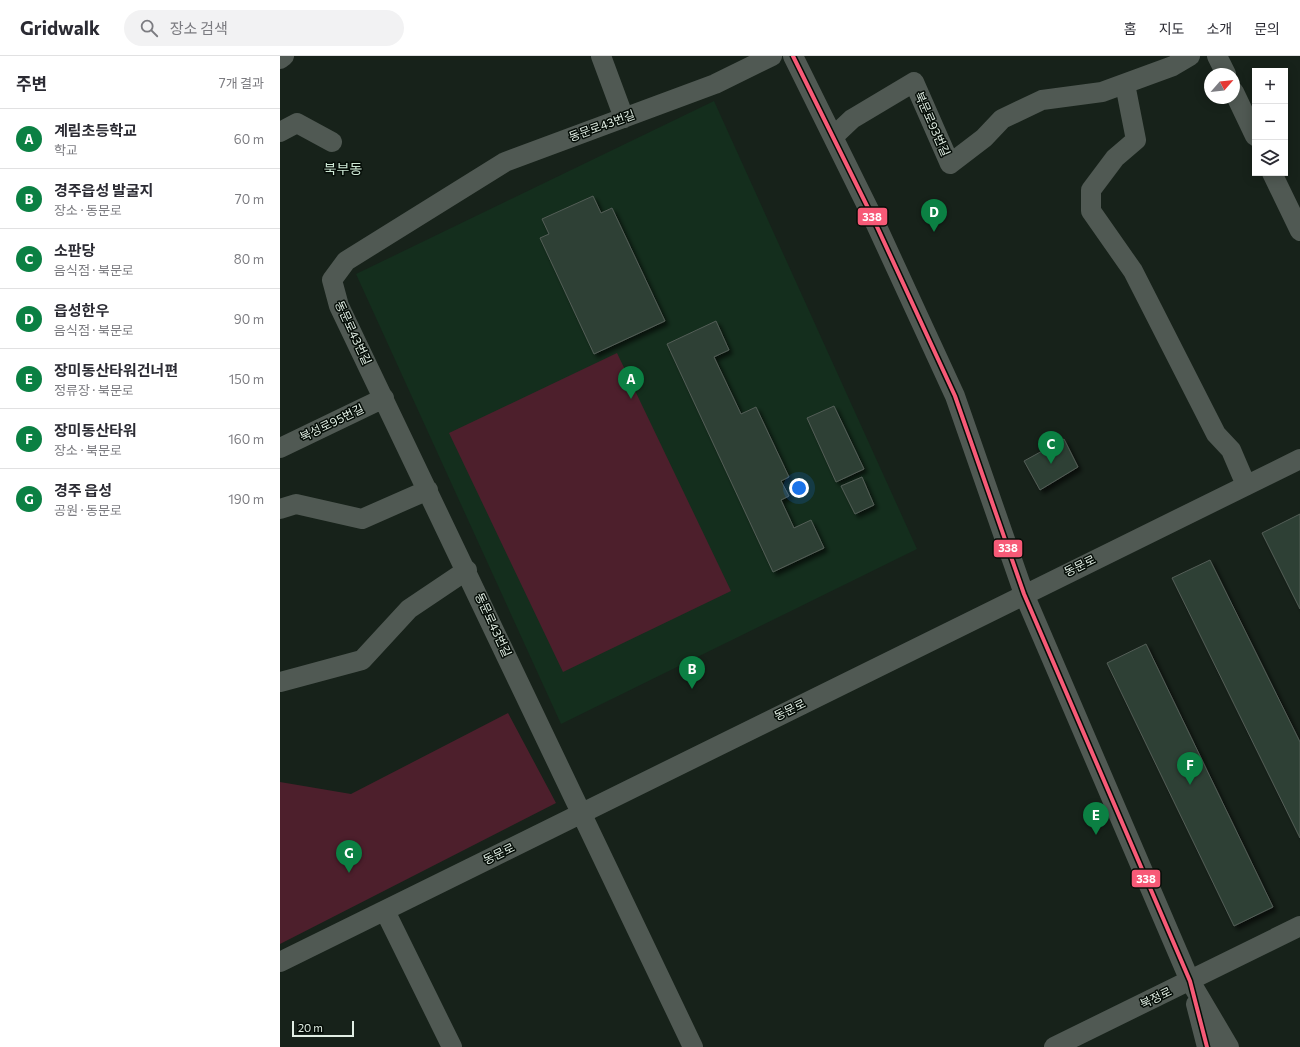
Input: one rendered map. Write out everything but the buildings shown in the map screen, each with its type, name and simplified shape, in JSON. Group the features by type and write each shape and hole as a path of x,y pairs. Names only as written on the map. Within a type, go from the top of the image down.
{"street":[{"path":"280,59 284,56"},
{"path":"601,56 624,118"},
{"name":"동문로43번길","path":"694,1047 581,813 467,570 339,306 332,280 346,261 505,162 715,84 772,56"},
{"path":"793,56 878,230 955,396 1024,594 1190,981 1229,1047"},
{"name":"북문로93번길","path":"833,137 852,119 914,82 950,164 984,138 1002,119 1042,100 1102,92 1173,66 1190,56"},
{"path":"1217,56 1223,68"},
{"path":"1125,84 1136,140 1115,158 1091,190 1091,211 1133,271 1216,434 1231,450 1246,485"},
{"path":"1240,104 1252,130"},
{"path":"280,132 298,123 332,142"},
{"path":"1273,176 1300,231"},
{"name":"북성로95번길","path":"280,448 384,398"},
{"name":"동문로","path":"280,962 1300,458"},
{"path":"280,508 296,504 362,519 428,490"},
{"path":"280,682 362,660 409,609 467,570"},
{"path":"385,911 452,1047"},
{"name":"북정로","path":"1054,1047 1300,926"},
{"path":"1190,981 1207,1047"}],"shaded area":[{"path":"714,101 917,549 561,724 356,274"},
{"path":"617,353 731,591 563,672 449,433"},
{"path":"508,713 556,803 280,944 280,782 351,794"}],"transit line":[{"name":"338","path":"793,56 873,218 955,396 1024,594 1190,981 1207,1047"}],"place":[{"name":"읍성한우","path":"934,232"},
{"name":"계림초등학교","path":"631,399"},
{"name":"소판당","path":"1051,464"},
{"name":"경주읍성 발굴지","path":"692,689"},
{"name":"장미동산타워","path":"1190,785"},
{"name":"장미동산타워건너편","path":"1096,835"},
{"name":"경주 읍성","path":"349,873"}],"district":[{"name":"북부동","path":"343,169"}]}
